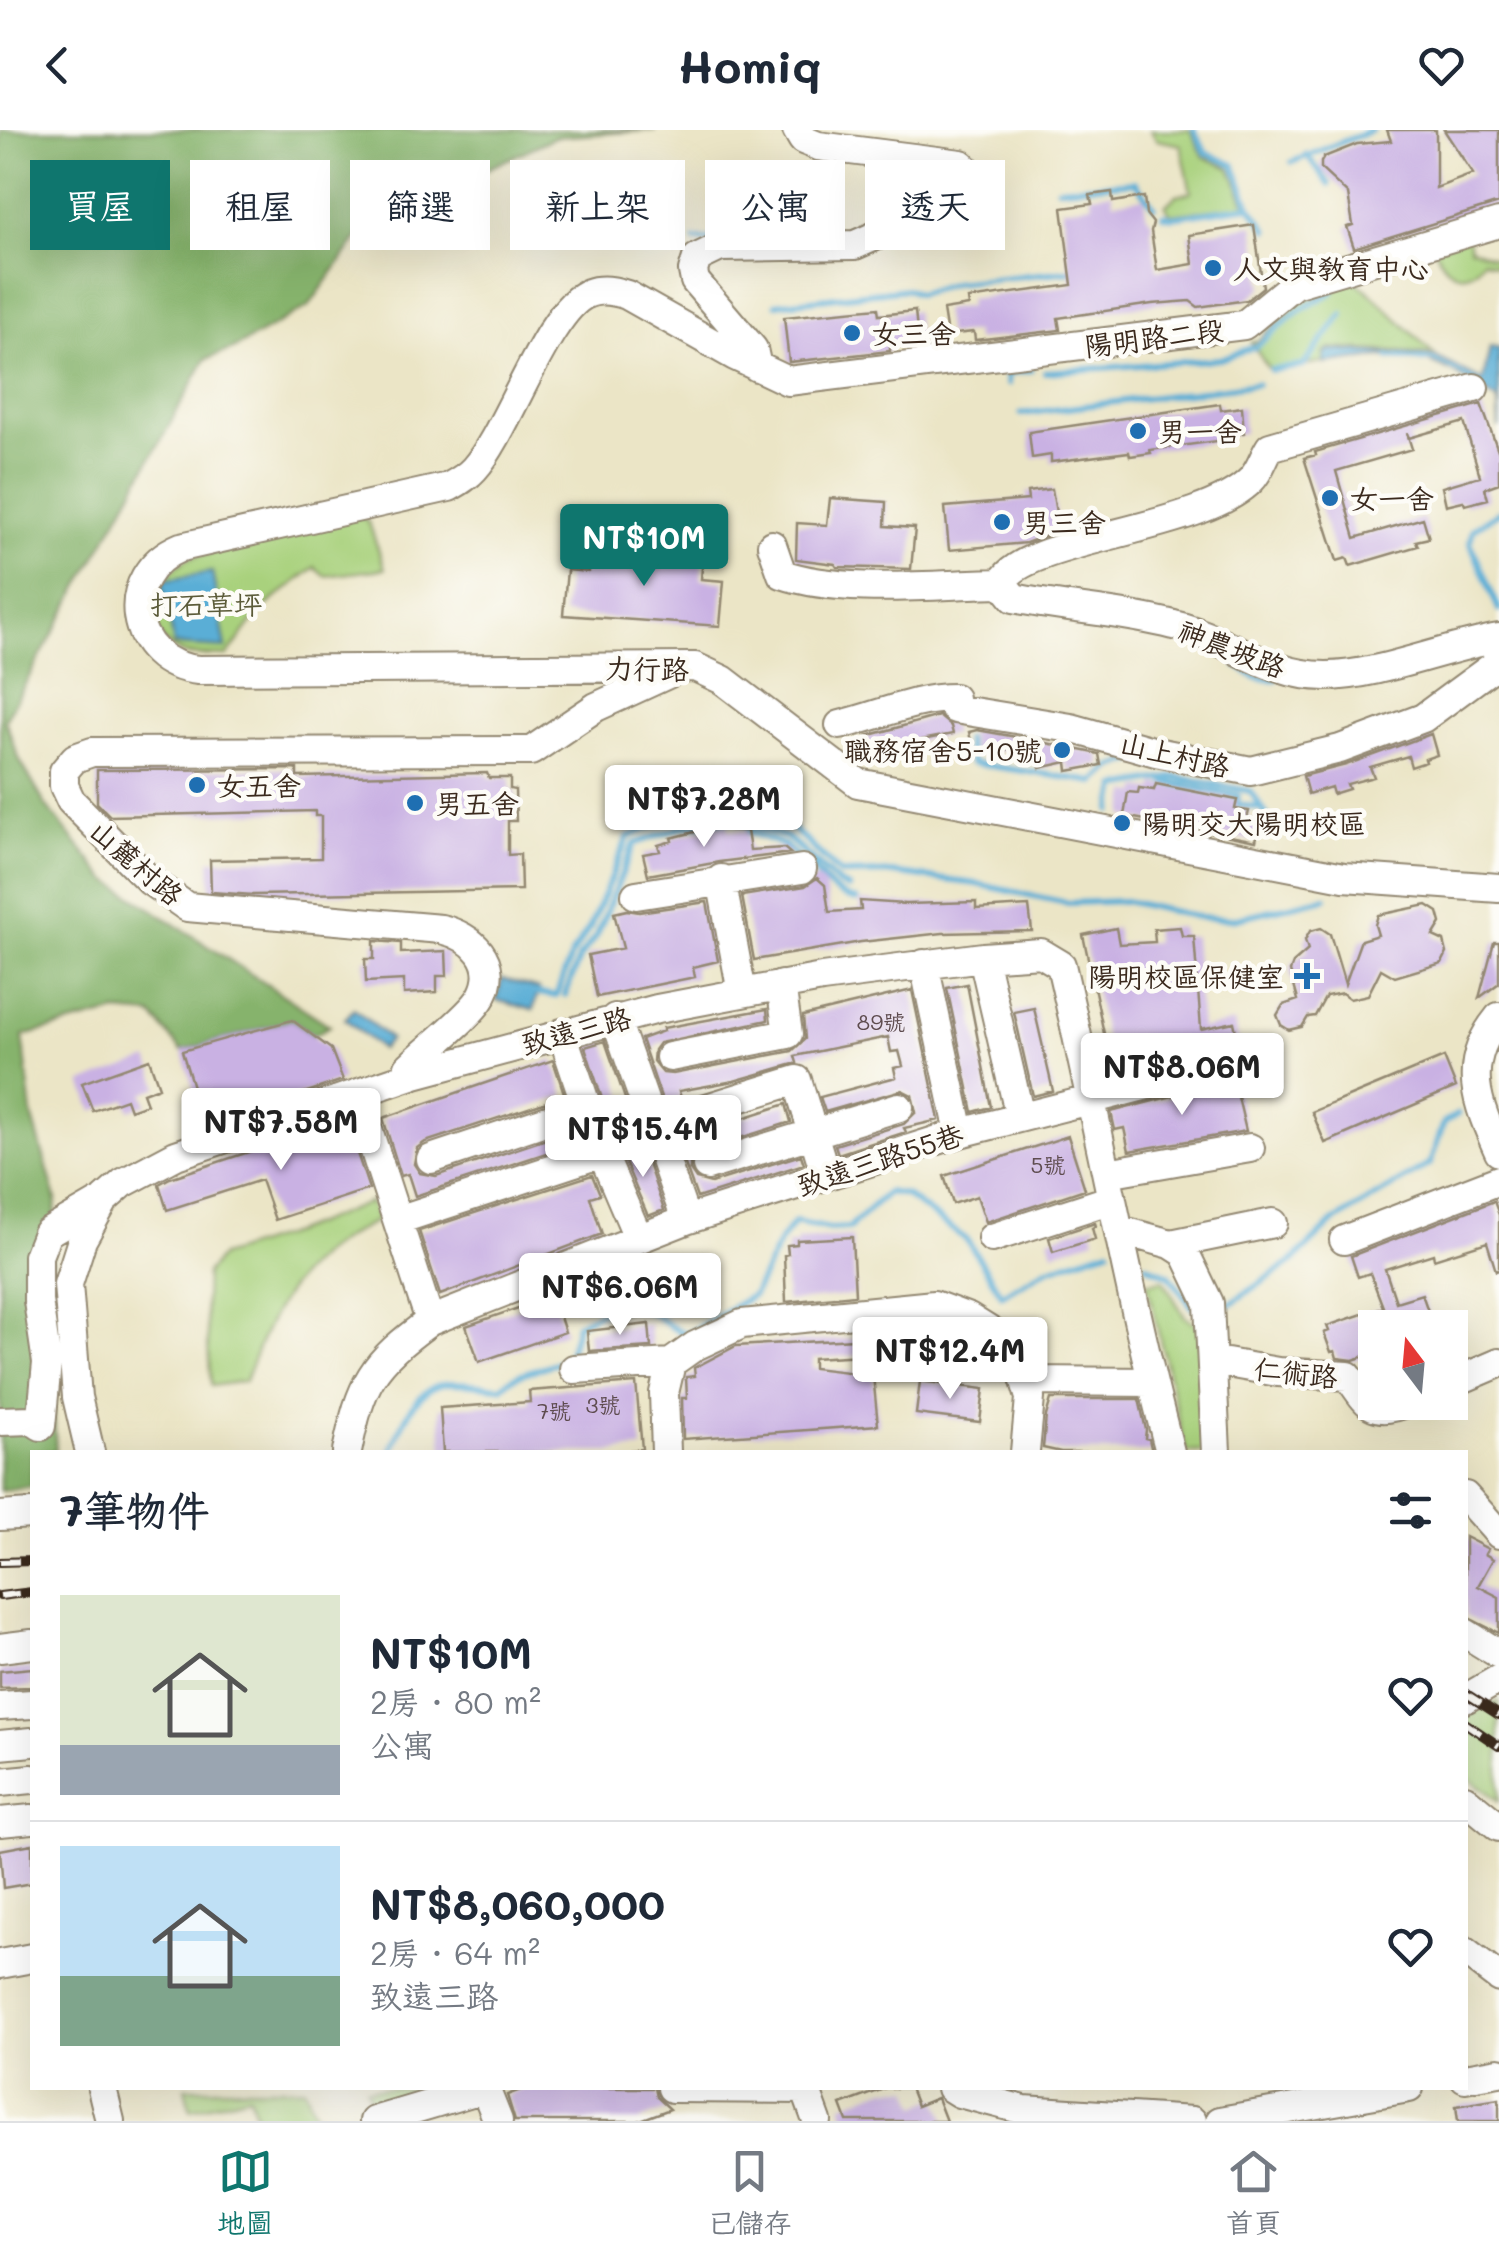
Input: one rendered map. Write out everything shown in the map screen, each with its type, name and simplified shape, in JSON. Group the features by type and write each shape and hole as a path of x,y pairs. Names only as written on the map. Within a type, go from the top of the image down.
{"street":[{"path":"756,367 753,349 695,281 697,258 720,247 855,245 955,201 970,184 968,170 961,164 818,146 803,140 797,130"},
{"name":"陽明路二段","path":"756,367 788,381 1244,326 1294,284 1499,223"},
{"name":"力行路","path":"756,367 628,296 610,290 588,293 562,314 472,472 449,487 213,538 171,551 153,564 141,584 136,607 140,626 147,640 164,657 185,669 198,670 686,667 711,672 723,680 858,783 1344,877 1499,888"},
{"path":"1002,584 1011,570 1038,556 1202,510 1245,485 1270,447 1474,388"},
{"name":"神農坡路","path":"772,545 782,574 804,582 901,586 1002,584 1014,598 1178,626 1262,664 1290,672 1338,676 1499,638"},
{"name":"山上村路","path":"840,725 929,698 954,698 955,709 1071,728 1156,752 1251,771 1340,749 1422,718 1499,662"},
{"name":"山麓村路","path":"412,1075 409,1067 482,996 486,978 484,959 470,940 441,930 217,912 187,906 150,881 84,818 67,794 63,776 72,761 92,752 531,751 596,707 686,667"},
{"path":"636,895 802,869"},
{"path":"721,880 742,993"},
{"name":"致遠三路","path":"90,1450 77,1397 68,1284 82,1240 105,1200 123,1182 176,1155 412,1075 615,1018 924,964 1040,953 1061,966 1152,1382"},
{"path":"983,957 1020,1117"},
{"path":"924,964 960,1133"},
{"path":"670,1058 788,1034 781,986"},
{"path":"1499,1017 1479,1051 1499,1152"},
{"path":"615,1018 686,1220"},
{"path":"562,1033 601,1147 638,1236"},
{"name":"致遠三路55巷","path":"347,1450 356,1410 372,1373 394,1347 430,1322 686,1220 960,1133 1226,1064"},
{"path":"398,1220 601,1147 653,1124 797,1080 826,1176"},
{"path":"357,1096 430,1322"},
{"path":"431,1159 588,1106"},
{"path":"707,1166 898,1107"},
{"path":"992,1238 1109,1186 1250,1148"},
{"path":"1344,1240 1499,1180"},
{"path":"0,1422 32,1420 41,1426 47,1362 38,1302 38,1256 47,1233 105,1200"},
{"path":"1171,1244 1274,1223"},
{"path":"1120,1230 1171,1244 1184,1254 1211,1313 1216,1450"},
{"path":"574,1369 670,1363 695,1346 742,1324 934,1305 969,1318 1001,1338 1028,1381 1025,1450"},
{"path":"666,1450 664,1393 670,1363"},
{"name":"仁術路","path":"1227,1363 1278,1372 1348,1376 1358,1390"},
{"path":"1468,1376 1499,1363"},
{"path":"1028,1381 1152,1382 1169,1450"},
{"path":"1468,1499 1499,1534"},
{"path":"0,1516 30,1514"},
{"path":"1468,1635 1499,1654"},
{"path":"0,1648 30,1644"},
{"path":"1468,1697 1499,1679"},
{"path":"0,1706 30,1704"},
{"path":"0,1745 30,1742"},
{"path":"0,1782 30,1779"},
{"path":"1468,1802 1499,1828"},
{"path":"0,1822 30,1820"},
{"path":"1468,1954 1499,1978"},
{"path":"0,1964 30,1958"},
{"path":"1468,2077 1499,2072"},
{"path":"102,2090 110,2121"},
{"path":"374,2121 478,2090"},
{"path":"486,2090 498,2121"},
{"path":"806,2090 817,2121"},
{"path":"955,2090 1024,2106 1192,2121"},
{"path":"1220,2121 1321,2095 1384,2090"}],"green space":[{"path":"0,130 656,130 555,137 490,168 490,160 350,160 350,248 309,306 233,349 206,359 5,720 20,761 46,806 106,879 330,1026 313,1035 292,1020 182,1051 152,1015 117,1012 23,1036 32,1115 56,1199 48,1310 56,1450 30,1450 30,1486 0,1491"},
{"path":"1150,130 1190,130 1204,157 1230,168 1246,205 1171,214 1165,206 1177,195 1191,192 1181,145 1157,140"},
{"path":"1468,237 1470,248 1499,259 1499,266 1483,260 1469,273 1449,269 1435,248"},
{"path":"1346,275 1434,354 1330,348 1324,353 1324,362 1269,370 1251,342 1257,341 1300,301 1335,291 1333,282"},
{"name":"打石草坪","path":"360,516 369,523 385,569 325,576 315,567 262,609 227,656 180,652 157,631 154,604 159,591 189,558"},
{"path":"370,1202 378,1220 327,1250 292,1285 267,1327 245,1381 211,1386 206,1273 221,1256"},
{"path":"1163,1280 1185,1317 1202,1327 1206,1450 1186,1450 1147,1283"},
{"path":"1499,1701 1499,1801 1468,1777 1468,1714"},
{"path":"185,2090 305,2090 318,2121 257,2121 249,2095 190,2110"},
{"path":"367,2090 421,2090 422,2094 374,2111"}],"water":[{"path":"1490,347 1499,348 1499,429 1498,401 1435,364 1404,356 1324,364 1325,354 1330,350 1436,357 1483,381"},
{"path":"212,572 226,648 174,645 162,581"},
{"path":"502,979 539,989 533,1010 496,1000"},
{"path":"354,1009 390,1039 381,1049 345,1019"}],"building":[{"path":"1387,130 1436,130 1436,188 1473,174 1444,130 1499,130 1499,203 1354,248 1347,227 1353,225 1348,194 1321,169 1321,162 1324,157 1357,144 1391,141"},
{"path":"1112,192 1113,202 1144,197 1146,214 1153,223 1157,270 1193,264 1189,235 1254,225 1263,287 1247,300 1198,307 1190,301 1152,304 1058,318 1060,330 975,340 974,332 947,335 943,310 969,306 968,299 1072,285 1062,208 1092,204 1090,195"},
{"name":"女三舍","path":"878,308 879,315 915,311 918,341 890,344 890,351 789,362 784,317"},
{"name":"男一舍","path":"1220,404 1221,410 1242,407 1244,433 1224,435 1225,440 1130,456 1129,452 1051,462 1051,455 1032,458 1029,432"},
{"name":"女一舍","path":"1481,404 1499,453 1499,483 1485,488 1488,499 1446,505 1442,487 1480,476 1464,422 1409,438 1407,433 1412,449 1336,471 1355,538 1423,518 1429,538 1416,541 1418,546 1350,566 1347,558 1337,561 1304,458"},
{"name":"男三舍","path":"1052,489 1059,531 1026,543 949,550 945,507 1028,500 1027,492"},
{"path":"830,498 886,502 885,526 915,528 911,569 837,567 796,559 797,523 827,525"},
{"path":"590,548 703,556 701,579 724,581 720,626 563,615 567,570 588,572"},
{"path":"939,716 951,726 953,734 922,740 912,747 913,752 902,755 884,758 869,751 867,736"},
{"path":"969,732 1022,738 1024,746 974,755"},
{"path":"1431,734 1437,755 1425,759 1426,762 1411,767 1408,756 1370,767 1374,777 1347,784 1349,789 1333,794 1331,787 1308,794 1303,776"},
{"path":"1023,738 1099,754 1101,765 1068,771 1067,762 1040,768 1038,757 1028,759"},
{"path":"297,769 297,777 487,773 489,778 510,778 510,789 515,790 516,821 508,821 508,855 520,854 521,890 253,895 211,892 210,860 321,858 321,816 315,816 315,811 110,816 97,803 97,770"},
{"path":"1156,784 1237,800 1235,809 1249,811 1247,819 1260,821 1256,841 1124,816 1128,792 1138,793 1139,788 1154,790"},
{"path":"727,824 729,830 747,831 750,850 784,848 790,853 648,875 643,854 660,851 658,845 672,841 671,838"},
{"path":"817,878 825,885 829,912 861,910 860,901 976,902 976,909 1029,906 1032,931 943,933 754,960 742,896 805,886"},
{"path":"707,902 718,961 693,967 695,977 597,997 588,955 623,948 614,913"},
{"path":"1427,905 1438,912 1441,923 1433,936 1444,941 1447,953 1442,963 1395,977 1381,969 1368,995 1350,999 1342,993 1326,996 1315,1016 1308,1017 1302,1027 1289,1030 1281,1025 1277,1015 1283,1005 1298,1000 1290,971 1308,950 1305,940 1310,931 1321,928 1330,934 1345,984 1361,940 1378,935 1378,915"},
{"path":"1180,927 1182,936 1194,936 1201,1029 1234,1022 1240,1052 1222,1048 1113,1076 1083,935 1116,928 1119,944 1155,942 1154,929"},
{"path":"374,941 401,943 401,953 446,951 447,976 437,976 437,992 404,994 404,980 366,982 365,959 374,959"},
{"path":"1494,942 1499,942 1499,983 1479,998"},
{"path":"967,984 991,1107 973,1112 947,988"},
{"path":"912,990 939,1120 904,1128 906,1132 838,1154 835,1145 904,1124 916,1112 912,1095 902,1090 825,1112 820,1097 896,1077 894,1068 903,1066 899,1051 891,1052 888,1037 795,1056 797,1063 679,1091 681,1098 663,1103 641,1039 663,1028 767,1009 768,1020 659,1043 653,1061 663,1073 673,1074 792,1051 805,1039 803,1016"},
{"path":"1034,1008 1053,1091 1033,1096 1014,1012"},
{"path":"292,1020 331,1049 343,1080 205,1126 182,1051"},
{"path":"605,1041 630,1113 609,1120 585,1047"},
{"path":"1444,1057 1456,1087 1325,1143 1312,1112"},
{"path":"149,1059 159,1087 143,1093 147,1104 130,1110 126,1099 93,1111 82,1083"},
{"path":"553,1060 565,1096 425,1142 417,1148 414,1164 420,1173 436,1176 576,1129 580,1142 415,1196 408,1174 401,1176 383,1118"},
{"path":"1234,1080 1246,1131 1129,1151 1124,1128 1115,1130 1111,1112"},
{"path":"786,1104 791,1122 701,1150 690,1161 690,1170 696,1179 711,1183 801,1155 804,1164 697,1198 675,1136 693,1130 694,1134"},
{"path":"346,1120 369,1189 275,1220 261,1180 167,1210 159,1184 170,1178"},
{"path":"1068,1136 1085,1189 986,1222 977,1196 953,1204 944,1176"},
{"path":"642,1146 664,1210 648,1216 621,1153"},
{"path":"592,1175 600,1194 590,1197 602,1234 440,1295 419,1231"},
{"path":"1494,1201 1499,1215 1499,1270 1496,1271 1487,1242 1385,1269 1396,1302 1422,1294 1428,1310 1374,1310 1383,1307 1370,1273 1358,1277 1351,1256"},
{"path":"1095,1223 1095,1239 1053,1252 1049,1238"},
{"path":"852,1237 855,1295 786,1302 787,1245 797,1244 797,1240"},
{"path":"553,1296 565,1332 479,1362 466,1326"},
{"path":"1358,1315 1358,1358 1337,1358 1335,1351 1331,1352 1324,1333 1329,1331 1327,1326"},
{"path":"932,1323 960,1333 961,1349 813,1358 813,1368 873,1375 878,1425 683,1439 686,1377 695,1376 694,1368 736,1346 871,1338 871,1329"},
{"path":"649,1324 651,1347 589,1351 587,1331"},
{"path":"920,1381 984,1389 980,1422 916,1414"},
{"path":"636,1383 642,1449 443,1450 440,1408 530,1402 529,1391"},
{"path":"1051,1399 1139,1399 1145,1438 1149,1439 1152,1450 1043,1448"},
{"path":"1468,1539 1488,1549 1485,1554 1493,1559 1478,1586 1499,1597 1499,1633 1468,1618"},
{"path":"30,1668 30,1687 0,1688 0,1671"},
{"path":"30,1844 30,1883 3,1888 0,1850"},
{"path":"521,2090 655,2090 657,2097 670,2109 638,2121 515,2121 507,2095"},
{"path":"881,2090 911,2090 917,2106 937,2098 946,2121 847,2121 841,2105"},
{"path":"1499,2099 1499,2121 1458,2121 1456,2106"}],"waterway":[{"path":"1194,130 1206,153 1234,165 1250,206 1268,230"},
{"path":"1292,162 1372,130"},
{"path":"967,153 983,160"},
{"path":"1307,155 1329,184"},
{"path":"1058,188 1135,182 1154,206"},
{"path":"1163,215 1250,206"},
{"path":"695,240 705,240"},
{"path":"776,304 907,289 918,294 952,283 1069,271"},
{"path":"1254,348 1297,312 1333,292"},
{"path":"1271,370 1303,366 1343,314"},
{"path":"1045,372 1220,359 1251,348"},
{"path":"1389,357 1426,360"},
{"path":"1008,384 1007,374 1031,370"},
{"path":"1021,414 1257,384"},
{"path":"1499,512 1473,529 1470,542 1499,610"},
{"path":"1237,665 1255,677 1276,680"},
{"path":"966,739 971,763 1095,782 1111,768 1137,759"},
{"path":"1112,811 1117,787 1175,777 1250,791 1270,820 1269,834"},
{"path":"1166,782 1238,796 1237,804 1262,809"},
{"path":"537,993 556,996 628,837 717,809 771,813 841,874 892,873 977,884 1067,903 1125,901 1198,917 1232,919 1326,898"},
{"path":"565,995 580,957 597,935 634,844 683,827 730,820 787,837 839,884 849,888"},
{"path":"748,832 784,845 800,861"},
{"path":"811,867 836,892 857,900"},
{"path":"1218,1308 1292,1262 1333,1222 1430,1164 1444,1122 1458,1114"},
{"path":"392,1450 412,1407 429,1390 452,1383 502,1387 516,1377 568,1357 577,1324 614,1308 644,1310 687,1334 753,1295 781,1239 795,1222 830,1229 849,1228 888,1192 905,1195 967,1240 1002,1295 1047,1269 1109,1249"},
{"path":"1146,1265 1169,1275 1193,1308 1201,1310"}],"railway":[{"path":"0,1562 30,1561"},
{"path":"0,1596 30,1592"},
{"path":"1468,1695 1499,1715"},
{"path":"1468,1725 1499,1746"}],"place":[{"name":"人文與教育中心","path":"1213,268"},
{"name":"女三舍","path":"852,333"},
{"name":"男一舍","path":"1138,431"},
{"name":"女一舍","path":"1330,498"},
{"name":"男三舍","path":"1002,522"},
{"name":"職務宿舍5-10號","path":"1062,750"},
{"name":"女五舍","path":"197,785"},
{"name":"男五舍","path":"415,803"},
{"name":"陽明交大陽明校區","path":"1122,823"},
{"name":"陽明校區保健室","path":"1307,976"}]}
